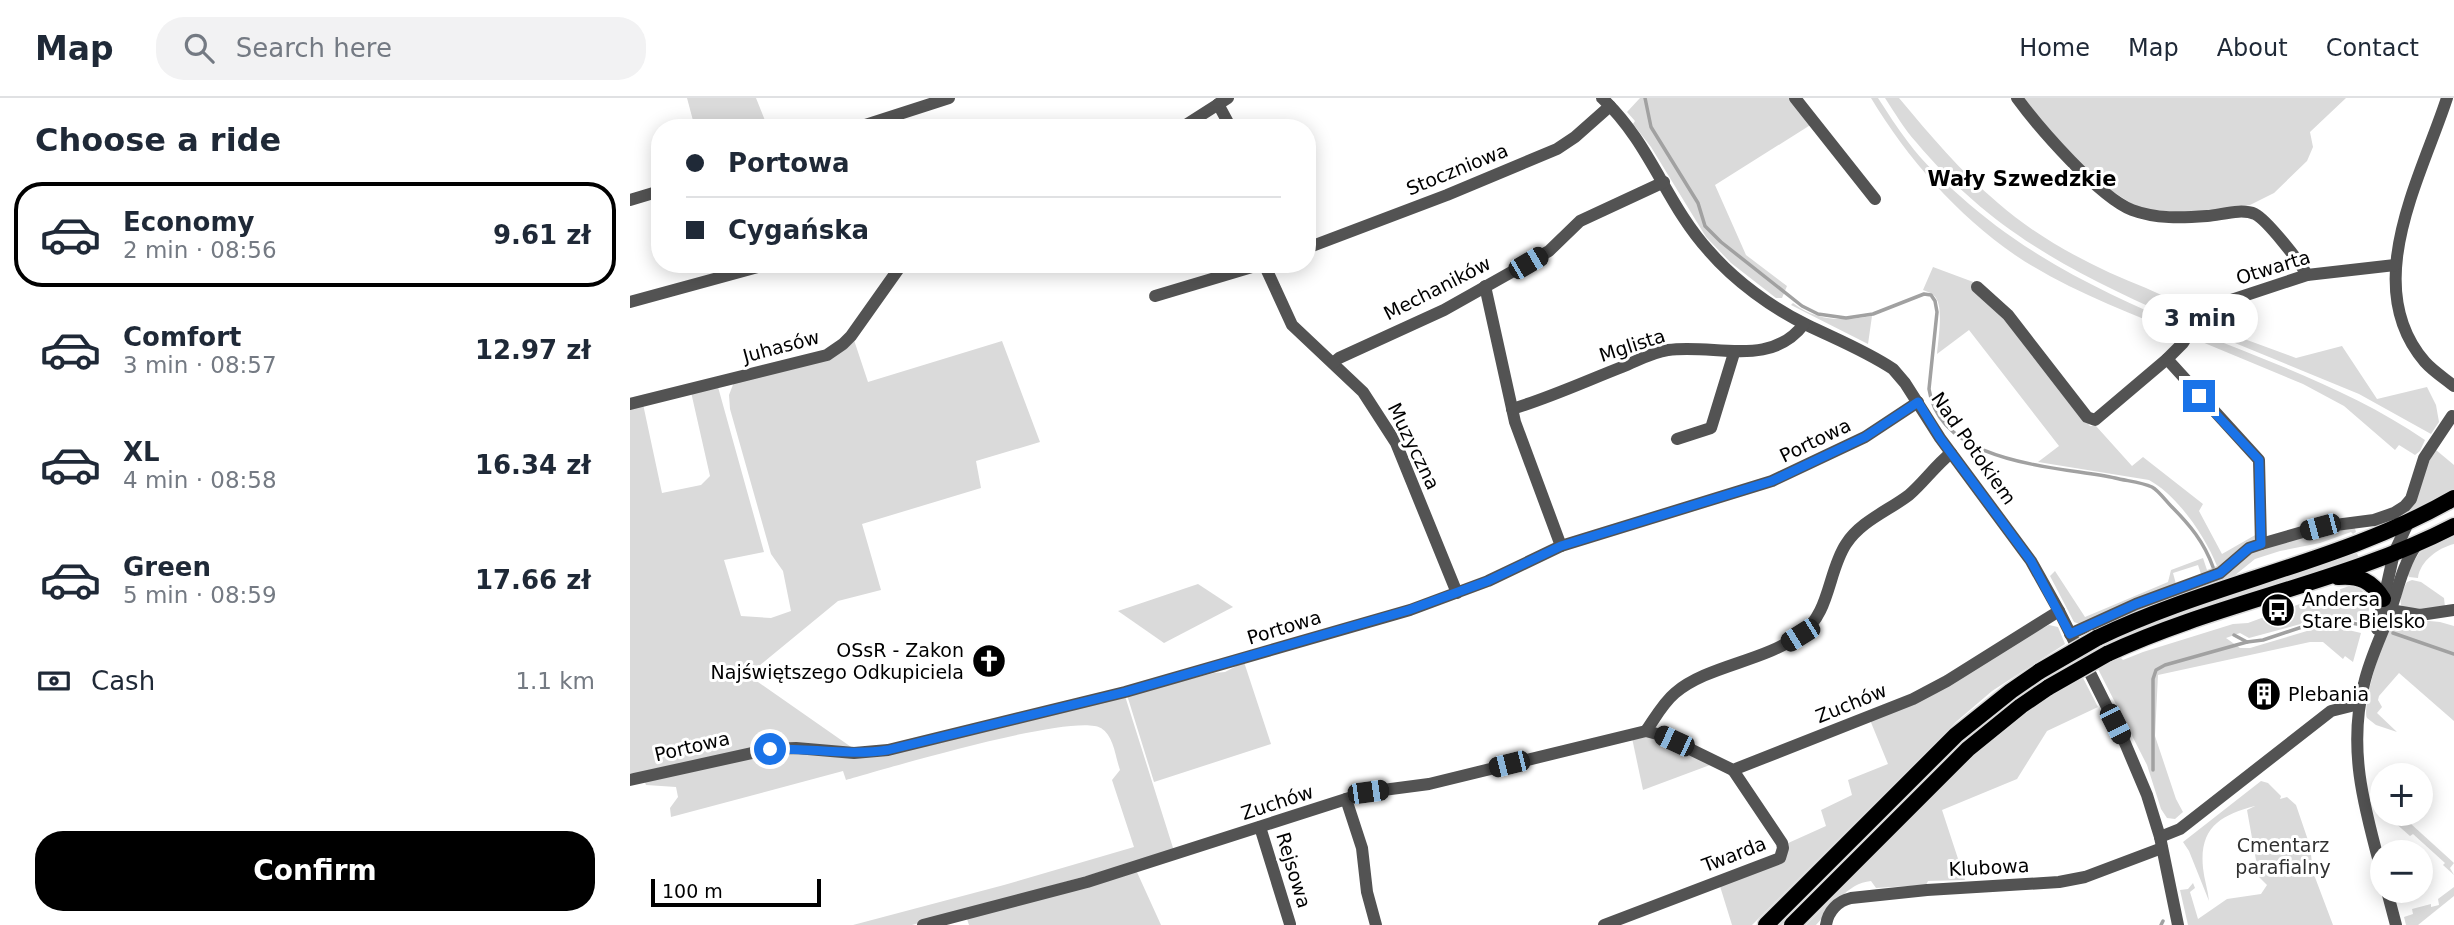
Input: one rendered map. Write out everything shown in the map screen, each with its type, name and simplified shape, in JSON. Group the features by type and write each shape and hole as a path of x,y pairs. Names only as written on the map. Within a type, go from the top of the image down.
{"main road":[{"path":"1766,925 1956,736 2040,671 2097,638 2165,610 2370,539 2408,523 2454,498"},
{"path":"1792,925 1968,749 2049,687 2107,654 2145,638 2394,553 2454,526"},
{"path":"2318,578 2361,578 2374,587 2386,605"}],"street":[{"path":"884,119 948,98"},
{"path":"1795,98 1875,199"},
{"path":"2017,98 2062,150 2117,202 2136,211 2160,216 2253,213 2265,223 2307,275"},
{"path":"2447,98 2406,215 2395,265 2397,302 2410,340 2426,363 2454,386"},
{"path":"1195,119 1223,101 1228,119"},
{"name":"Nad Potokiem","path":"1606,102 1637,138 1690,227 1719,262 1762,297 1804,324 1886,364 1900,376 1951,453 2024,552 2059,611 2138,772 2161,842 2178,925"},
{"name":"Stoczniowa","path":"1316,245 1447,195 1557,149 1575,137 1606,102"},
{"name":"Mechaników","path":"1334,363 1348,353 1444,310 1549,251 1580,221 1664,183"},
{"path":"630,200 651,194"},
{"name":"Otwarta","path":"1977,287 2008,314 2091,420 2099,418 2167,359 2183,343 2199,316 2207,309 2307,275 2395,265"},
{"path":"630,302 736,273"},
{"name":"Juhasów","path":"630,404 827,355 851,336 896,273"},
{"path":"1155,296 1233,273"},
{"name":"Muzyczna","path":"1267,273 1292,325 1363,392 1396,443 1457,593"},
{"path":"1485,286 1511,409 1561,546"},
{"name":"Mglista","path":"1511,409 1661,352 1707,350 1734,353 1767,349 1787,341 1804,324"},
{"path":"1677,439 1710,428 1734,353"},
{"path":"2167,359 2259,460 2261,544"},
{"name":"Portowa","path":"630,780 770,749 796,748 854,753 888,750 1207,669 1409,610 1488,581 1561,546 1772,481 1865,437 1918,402"},
{"path":"2070,634 2136,604 2220,573 2249,548 2320,527 2374,520 2401,509 2413,494 2424,458 2452,416"},
{"path":"1733,770 1661,735 1646,731 1666,702 1678,691 1697,680 1772,652 1807,630 1818,615 1836,563 1852,536 1872,519 1908,496 1951,453"},
{"path":"2373,840 2359,785 2356,753 2359,704 2386,605 2394,553 2408,523"},
{"path":"2370,539 2394,553 2399,579"},
{"path":"2386,605 2408,556 2417,544"},
{"path":"2386,605 2420,615 2454,610"},
{"name":"Zuchów","path":"1733,770 1913,699 1947,681 2059,611"},
{"name":"Klubowa","path":"1826,924 1833,908 1844,899 1935,889 2059,882 2085,877 2161,842 2331,711 2359,704"},
{"name":"Zuchów","path":"923,925 1087,882 1368,792 1429,784 1646,731"},
{"name":"Twarda","path":"1604,925 1780,858 1783,853 1782,843 1733,770"},
{"path":"1346,799 1362,848 1367,892 1376,925"},
{"name":"Rejsowa","path":"1260,827 1290,923"},
{"path":"2390,903 2396,925"}],"green space":[{"path":"687,98 756,98 764,119 693,119"},
{"path":"1640,98 1790,98 1812,124 1715,185 1746,255 1787,286 1782,298 1776,298 1731,263 1706,237 1627,112"},
{"path":"1871,98 1878,98 1926,164 1986,218 2068,272 2189,329 2185,336 2098,300 2015,255 1953,204 1917,163"},
{"path":"1885,98 1899,98 1971,179 2014,216 2050,241 2107,271 2176,301 2191,305 2206,304 2191,325 2076,271 2042,251 1977,204 1946,175 1912,137"},
{"path":"2020,98 2346,98 2310,132 2313,147 2307,161 2274,193 2250,205 2200,214 2140,209 2098,182"},
{"path":"1933,267 1976,283 2007,317 2090,426 2096,426 2132,466 2143,457 2203,504 2199,511 2222,554 2257,534 2248,547 2202,577 2198,565 2173,573 2176,584 2082,625 2074,622 2050,576 2055,571 2085,617 2168,582 2171,570 2203,558 2207,570 2217,566 2205,542 2180,506 2149,480 2038,462 2059,446 1969,330 1937,354 1939,305 1935,296 1923,290"},
{"path":"1793,303 1821,317 1851,319 1872,316 1868,344 1791,305"},
{"path":"2206,314 2228,333 2296,358 2342,346 2377,399 2427,387 2436,405 2439,422 2431,434 2359,394 2196,327"},
{"path":"2194,331 2313,379 2370,407 2425,440 2420,451 2415,455 2399,445 2395,450 2344,406 2303,384 2190,337"},
{"path":"853,337 868,382 1002,341 1040,442 976,461 981,488 862,524 881,590 838,601 748,675 854,749 821,746 630,773 630,408 643,404 662,493 701,485 710,476 691,392 718,387 764,552 724,560 741,616 771,618 791,611 783,571 771,554 730,409 729,395 734,382 818,362"},
{"path":"2436,450 2454,465 2454,491 2422,509 2386,523 2391,519"},
{"path":"2354,525 2356,532 2353,534 2351,532 2320,543 2255,559 2234,576 2212,583 2253,552 2279,542"},
{"path":"2454,533 2454,544 2431,556 2422,566 2418,578 2409,577 2407,573 2419,553"},
{"path":"2356,551 2359,558 2105,647 2103,643 2133,628"},
{"path":"2407,582 2421,582 2444,598 2445,607 2431,610 2402,607 2403,591"},
{"path":"1198,584 1233,607 1164,643 1118,611"},
{"path":"2349,586 2359,588 2368,596 2369,610 2365,622 2330,616 2249,638 2240,633 2226,638 2240,648 2250,648 2327,625 2361,633 2353,662 2345,656 2343,659 2323,642 2310,642 2158,675 2155,736 2183,812 2175,819 2167,818 2161,809 2147,765 2098,669 2120,657 2123,660 2233,624 2248,623"},
{"path":"2398,618 2454,626 2454,721 2399,673 2379,696 2382,707 2377,713 2397,732 2376,725 2367,718 2368,697 2376,665 2387,635"},
{"path":"2049,625 2058,627 2065,644 1992,691 1957,721 1752,925 1732,925 1719,883 1770,867 1786,844 1826,826 1821,810 1852,795 1848,780 1888,764 1870,720 2042,626 2043,628"},
{"path":"1244,662 1271,744 1154,782 1127,695 1225,672"},
{"path":"2059,668 2061,671 1876,832 1782,925 1774,925 1986,717"},
{"path":"2083,678 2098,707 2047,731 2017,779 1942,810 1965,880 1928,881 1926,885 1876,888 1871,881 1862,883 1840,897 1816,925 1806,925 1847,883 1805,925 1801,925 1989,740 2021,714 2059,689"},
{"path":"1125,696 1174,851 912,925 853,925 1134,847 1112,780 1120,770 1111,741 1101,728 1084,725 1019,735 937,754 846,780 843,771 671,817 670,808 678,797 676,787 646,785 644,780 751,756 797,752 851,757"},
{"path":"1646,735 1661,739 1710,765 1643,790 1632,738"},
{"name":"Cmentarz parafialny","path":"2261,781 2268,783 2281,796 2280,799 2287,797 2296,805 2310,846 2313,872 2333,925 2188,925 2180,890 2188,889 2193,883 2195,888 2190,892 2198,919 2227,899 2261,894 2267,885 2259,877 2247,810 2255,806 2223,819 2209,833 2203,854 2209,901 2183,842"},
{"path":"2399,826 2413,826 2429,840 2420,840 2413,834 2410,836"},
{"path":"2433,844 2454,863 2450,868 2454,875 2443,865 2445,863 2433,852"},
{"path":"1136,870 1161,925 969,925 966,916"},
{"path":"2454,887 2454,896 2418,925 2406,925 2404,917 2413,914 2412,909 2431,904 2431,907 2439,905 2438,899"}],"waterway":[{"path":"1645,98 1651,127 1698,203 1705,226 1721,242 1802,306 1818,314 1846,318 1873,314 1924,294 1931,295 1937,312 1929,389 1938,414 1955,433 1978,447 2005,458 2152,487 2196,534 2213,567"},
{"path":"2234,635 2247,642 2263,640 2330,619 2362,625"},
{"path":"2393,633 2454,654"},
{"path":"2153,770 2153,679 2156,670 2165,665 2247,642"},
{"path":"2161,925 2163,921"}],"place":[{"name":"Andersa Stare Bielsko","path":"2278,610"},
{"name":"OSsR - Zakon Najświętszego Odkupiciela","path":"989,661"},
{"name":"Plebania","path":"2264,694"}],"district":[{"name":"Wały Szwedzkie","path":"2022,179"}],"route":[{"path":"770,749 796,748 854,753 888,750 1125,692 1409,610 1500,576 1515,566 1561,546 1663,513 1734,495 1772,481 1865,437 1918,402 1940,438 2031,561 2070,634 2136,604 2220,573 2249,548 2261,544 2259,460 2199,396"}]}
